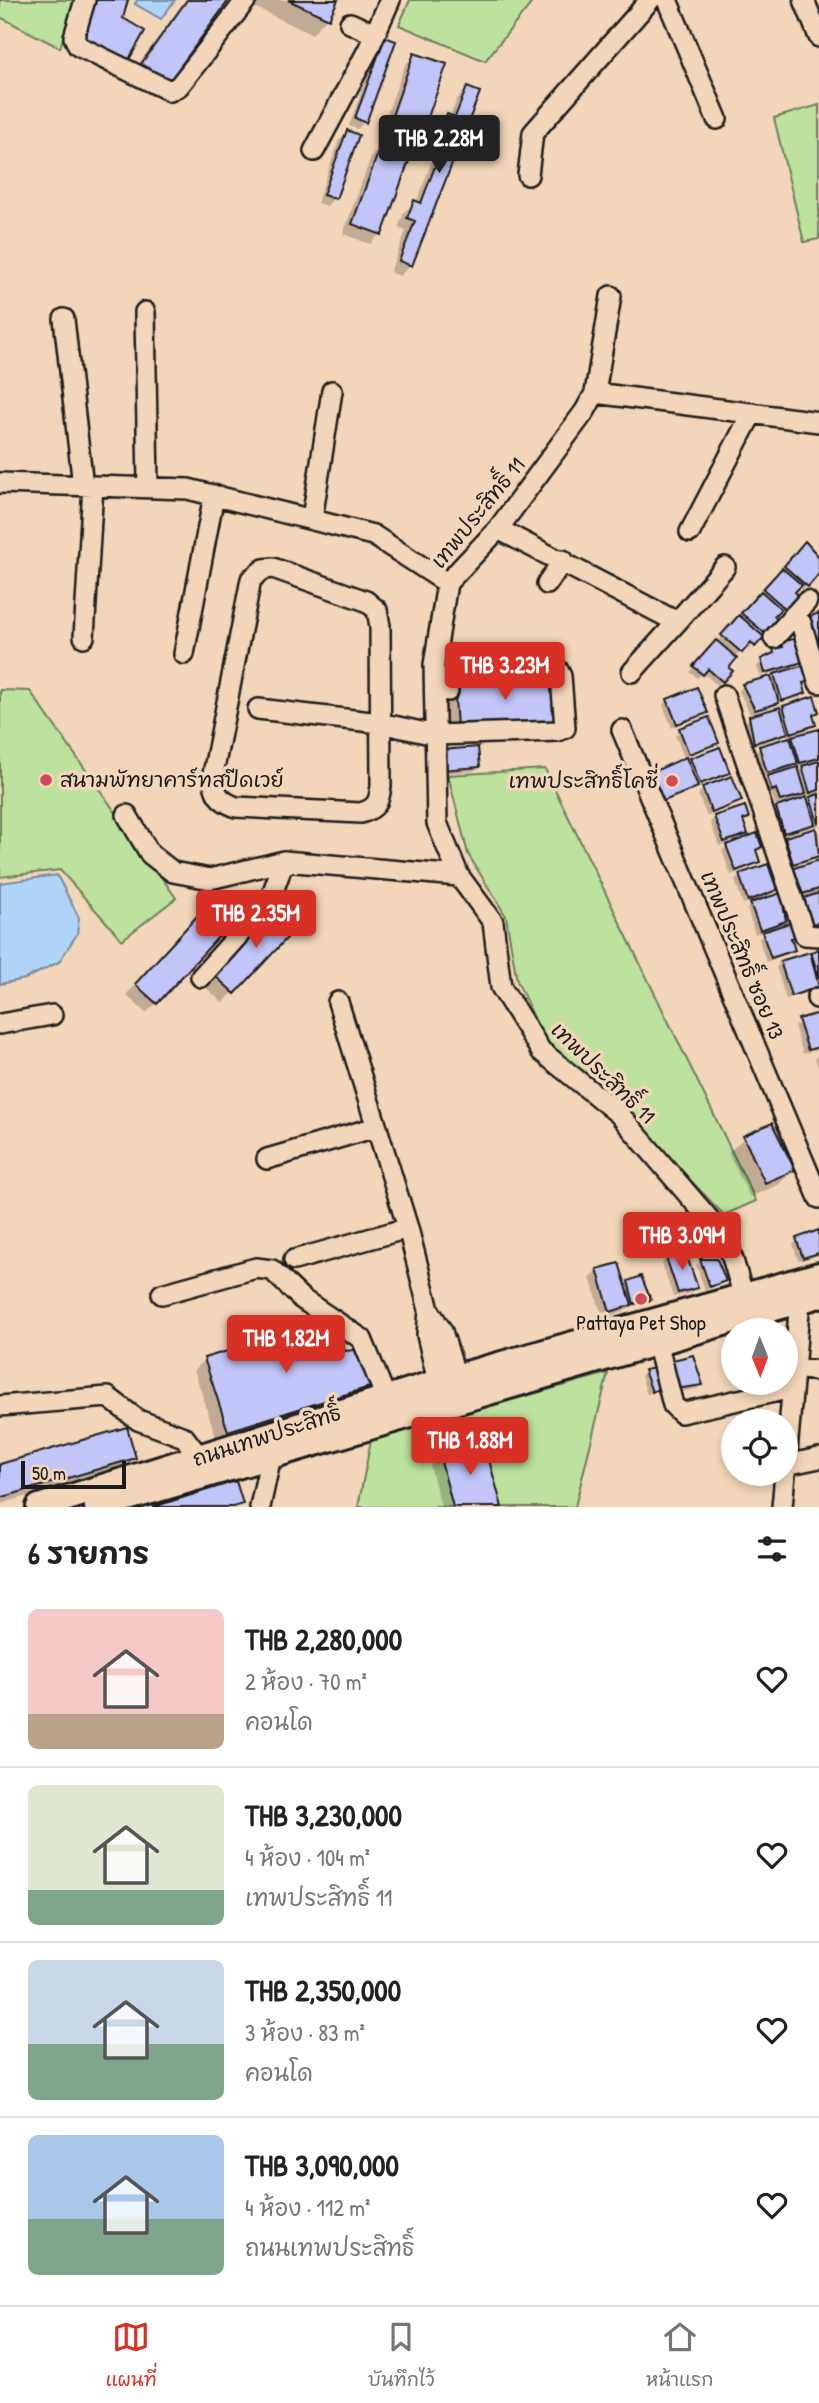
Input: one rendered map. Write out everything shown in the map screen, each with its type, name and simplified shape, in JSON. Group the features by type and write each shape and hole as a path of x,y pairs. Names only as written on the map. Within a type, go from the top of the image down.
{"main road":[{"name":"ถนนเทพประสิทธิ์","path":"39,1507 386,1398 819,1275"},
{"name":"ถนนเทพประสิทธิ์","path":"97,1507 809,1297"}],"street":[{"path":"85,0 74,37 78,46 170,91 179,86 246,0"},
{"path":"314,151 390,0"},
{"path":"528,175 533,133 650,0"},
{"path":"667,0 717,119"},
{"path":"804,0 819,37"},
{"path":"350,23 375,34"},
{"name":"เทพประสิทธิ์ 11","path":"611,296 595,393 585,411 498,529 447,583 434,665 437,823 459,876 493,922 502,986 541,1051 619,1114 727,1240 744,1297"},
{"path":"145,312 148,487"},
{"path":"64,319 88,486 84,636"},
{"path":"312,519 332,391"},
{"path":"595,393 819,422"},
{"path":"690,532 752,413"},
{"path":"0,483 188,489 215,495 373,534 447,583"},
{"path":"184,654 215,495"},
{"path":"498,529 563,560 677,622"},
{"path":"547,584 563,560"},
{"path":"632,672 725,567"},
{"path":"273,568 372,604 379,617 380,626 380,723 381,786 379,802 373,809 361,813 236,807 221,801 214,789 213,774 251,579 257,573 273,568"},
{"path":"774,638 801,608 801,623 819,682"},
{"path":"258,709 380,723 435,735 558,732 565,728 561,676 558,670 457,674 448,678 448,691"},
{"path":"724,695 805,935 819,936"},
{"name":"เทพประสิทธิ์ ซอย 13","path":"622,730 819,1198"},
{"path":"127,815 150,854 173,872 210,880 284,861 459,876"},
{"path":"201,976 270,900 284,861"},
{"path":"338,1002 408,1228 429,1310 427,1335 447,1380"},
{"path":"0,1024 52,1015"},
{"path":"267,1158 376,1127"},
{"path":"295,1260 408,1228"},
{"path":"162,1294 256,1268 272,1270 302,1299 362,1339 386,1398"},
{"path":"798,1353 809,1297"},
{"path":"657,1342 673,1405 681,1413 739,1395"},
{"path":"798,1377 819,1371"},
{"path":"0,1406 108,1397 138,1420 184,1437 200,1458"},
{"path":"260,1507 271,1456"},
{"path":"798,1462 819,1458"},
{"path":"782,1507 784,1486"}],"green space":[{"path":"0,0 74,0 60,48 0,17"},
{"path":"410,0 534,0 485,61 399,25"},
{"path":"819,105 819,239 804,242 774,118"},
{"name":"สนามพัทยาคาร์ทสปีดเวย์","path":"0,690 30,691 176,898 122,940 60,870 0,877"},
{"path":"545,769 756,1201 724,1215 589,1075 547,1046 517,981 506,916 468,854 448,775"},
{"path":"608,1373 575,1507 358,1507 371,1440"}],"water":[{"path":"137,0 175,0 161,19 135,4"},
{"path":"57,875 79,918 77,934 59,962 25,979 0,984 0,883"}],"building":[{"path":"92,0 128,0 123,18 145,31 127,63 81,36"},
{"path":"187,0 229,0 168,83 141,64"},
{"path":"288,0 338,0 329,19"},
{"path":"385,37 396,41 366,123 355,118"},
{"path":"414,53 447,64 418,145 386,133"},
{"path":"467,87 480,92 412,266 399,261 415,221 407,218 414,200 421,203 447,135 439,132 447,114 455,117"},
{"path":"347,130 359,135 336,199 323,195"},
{"path":"381,145 411,155 382,235 352,224"},
{"path":"805,541 819,557 819,574 808,587 784,566"},
{"path":"782,568 802,585 795,592 800,597 788,611 763,589"},
{"path":"761,591 781,609 774,616 778,620 766,634 741,613"},
{"path":"819,613 819,642 816,643 808,617"},
{"path":"739,615 764,637 755,647 751,642 742,653 721,635"},
{"path":"797,638 803,662 765,673 761,659 774,653 773,649 783,647 782,642"},
{"path":"716,640 737,658 729,668 733,671 723,682 708,669 703,675 693,666"},
{"path":"805,665 810,681 803,683 806,693 782,701 774,674"},
{"path":"553,675 556,722 457,728 454,681"},
{"path":"771,676 779,703 755,710 742,684"},
{"path":"697,687 708,713 677,724 667,699"},
{"path":"814,696 819,712 813,715 816,725 791,733 783,706"},
{"path":"780,707 788,733 754,743 749,716"},
{"path":"709,717 719,743 689,754 679,728"},
{"path":"819,729 819,758 800,763 792,736"},
{"path":"790,737 798,764 767,773 759,746"},
{"path":"478,747 480,767 442,770 441,750"},
{"path":"720,747 730,773 700,784 690,758"},
{"name":"เทพประสิทธิ์โคซี่","path":"686,757 698,787 659,803 646,775"},
{"path":"819,761 819,790 810,793 802,766"},
{"path":"798,767 806,794 780,801 776,789 772,791 767,776"},
{"path":"732,776 742,801 712,813 702,787"},
{"path":"819,794 819,823 818,823 810,797"},
{"path":"807,797 815,824 784,833 776,807"},
{"path":"745,806 749,818 743,820 748,834 724,842 714,816"},
{"path":"816,828 819,856 793,864 785,837"},
{"path":"757,833 762,847 756,850 760,862 736,871 726,845"},
{"path":"819,860 819,889 802,894 794,868"},
{"path":"768,864 777,890 748,901 739,874"},
{"path":"781,893 786,921 760,930 750,903"},
{"path":"819,893 819,922 812,924 804,898"},
{"path":"277,905 299,925 235,994 213,974"},
{"path":"199,914 221,934 157,1004 135,984"},
{"path":"792,922 797,937 791,938 795,950 771,958 762,932"},
{"path":"819,949 819,978 811,952"},
{"path":"810,952 819,987 791,996 780,961"},
{"path":"819,1013 819,1047 808,1050 798,1019"},
{"path":"772,1123 795,1170 765,1183 743,1136"},
{"path":"819,1230 819,1253 803,1258 796,1238"},
{"path":"685,1251 698,1288 678,1293 666,1257"},
{"path":"700,1259 717,1259 726,1281 710,1287"},
{"path":"619,1263 632,1305 610,1312 597,1269"},
{"path":"641,1276 651,1300 634,1304 628,1281"},
{"path":"322,1323 325,1333 338,1330 345,1351 364,1349 376,1385 228,1431 204,1358"},
{"path":"693,1355 703,1385 676,1389 665,1362"},
{"path":"657,1368 661,1387 652,1392 644,1370"},
{"path":"127,1427 136,1458 0,1498 0,1464"},
{"path":"484,1442 502,1507 453,1507 439,1454"},
{"path":"236,1481 243,1504 233,1507 153,1507"}],"place":[{"name":"สนามพัทยาคาร์ทสปีดเวย์","path":"46,780"},
{"name":"เทพประสิทธิ์โคซี่","path":"672,781"},
{"name":"Pattaya Pet Shop","path":"641,1299"}]}
